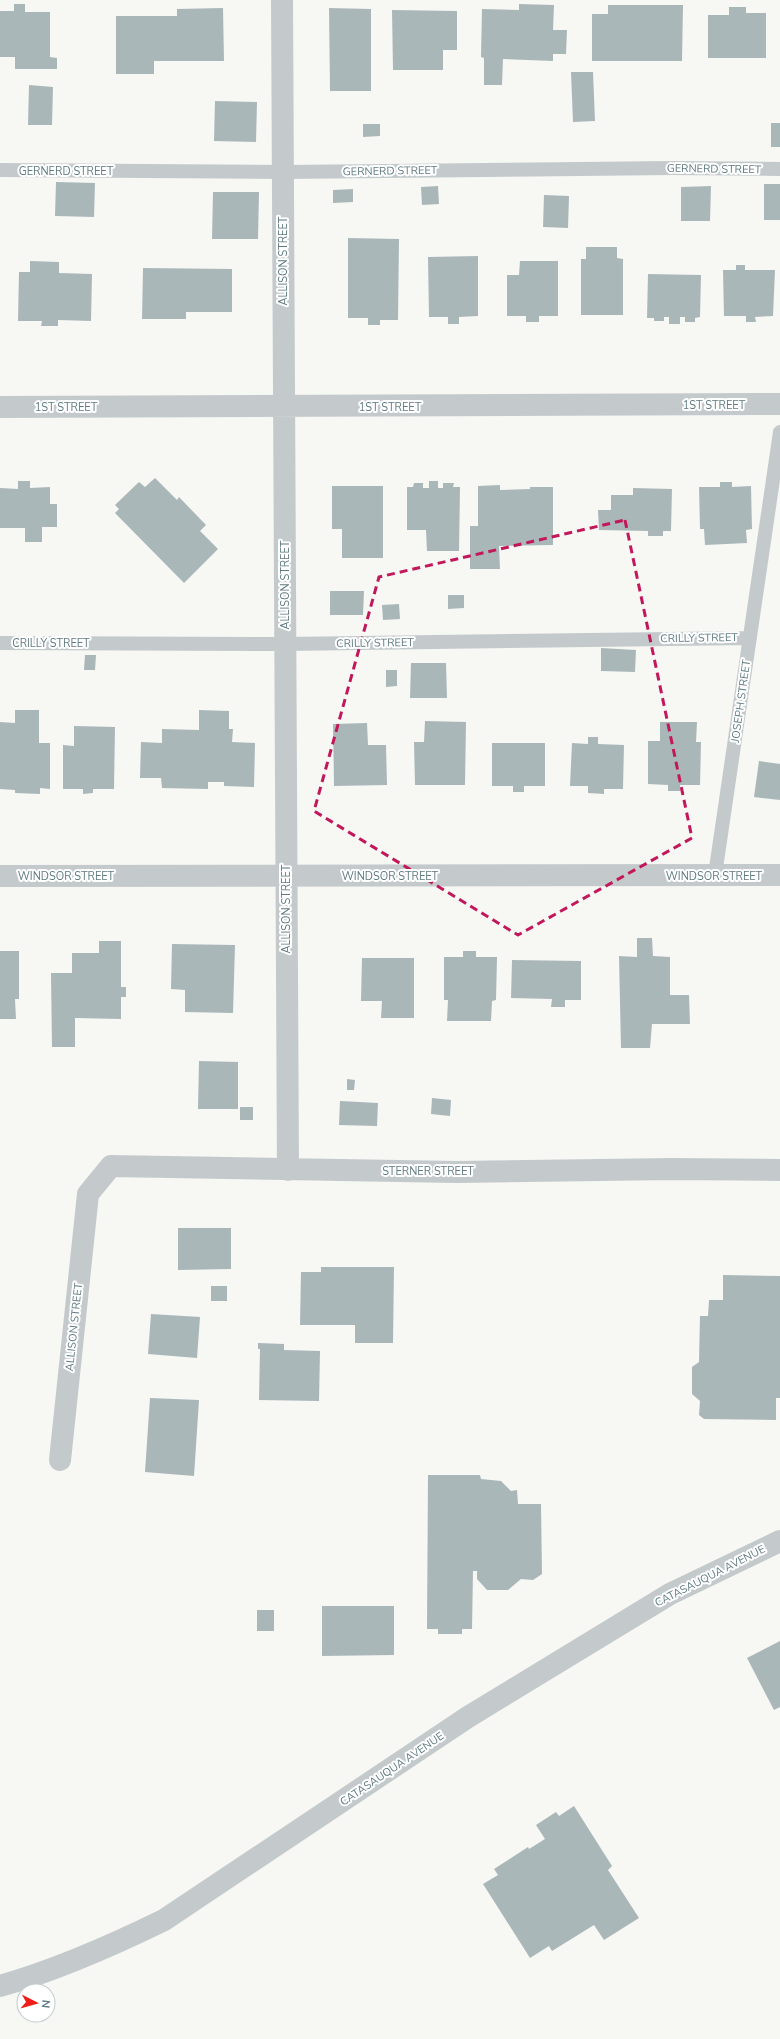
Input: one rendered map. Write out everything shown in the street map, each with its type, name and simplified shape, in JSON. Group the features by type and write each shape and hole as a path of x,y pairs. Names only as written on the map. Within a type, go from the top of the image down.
{"street":[{"name":"ALLISON STREET","path":"282,0 288,1170"},
{"name":"1ST STREET","path":"0,407 284,408 780,404"},
{"name":"WINDSOR STREET","path":"0,876 780,875"},
{"name":"STERNER STREET","path":"88,1194 112,1166 456,1172 672,1169 780,1170"},
{"name":"ALLISON STREET","path":"60,1460 88,1194"},
{"name":"CATASAUQUA AVENUE","path":"0,1986 26,1979 110,1946 164,1920 468,1718 670,1594 780,1541"}],"lane":[{"name":"GERNERD STREET","path":"0,170 283,172 672,168 780,169"},
{"name":"JOSEPH STREET","path":"715,876 780,432"},
{"name":"CRILLY STREET","path":"0,643 285,644 750,638"}],"highlighted area":[{"path":"625,520 692,838 518,935 314,811 379,577"}],"building":[{"path":"14,4 25,4 25,12 50,12 50,57 57,58 57,69 15,69 15,57 0,57 0,11 14,11"},
{"path":"519,4 554,5 553,30 567,30 566,54 553,54 553,61 503,59 502,85 484,85 484,58 481,57 482,9 519,10"},
{"path":"608,5 683,5 682,61 592,61 592,14 608,14"},
{"path":"729,7 746,7 746,13 766,13 766,58 708,58 708,15 729,15"},
{"path":"223,8 224,61 154,61 154,74 116,74 116,16 177,16 177,9"},
{"path":"329,8 371,9 371,91 330,91"},
{"path":"392,10 457,11 457,50 443,50 443,70 393,70"},
{"path":"571,72 593,72 595,121 573,122"},
{"path":"29,85 53,87 52,125 28,125"},
{"path":"215,101 257,102 256,142 214,141"},
{"path":"771,123 780,123 780,147 771,147"},
{"path":"363,124 380,124 380,136 363,137"},
{"path":"56,182 95,183 94,217 55,216"},
{"path":"764,184 780,184 780,220 764,220"},
{"path":"438,186 439,204 422,205 421,187"},
{"path":"711,186 710,221 681,221 681,187"},
{"path":"353,189 353,202 333,203 333,190"},
{"path":"213,192 259,192 258,239 212,239"},
{"path":"544,195 569,196 568,228 543,227"},
{"path":"348,238 399,239 398,320 380,320 380,325 368,325 368,318 348,318"},
{"path":"586,247 617,247 617,258 623,259 623,315 581,315 581,259 586,259"},
{"path":"478,256 478,316 459,317 459,324 448,324 448,317 429,317 428,257"},
{"path":"30,261 59,262 59,273 92,274 91,321 58,320 58,326 41,326 42,321 18,321 19,272 30,272"},
{"path":"520,261 558,261 558,316 539,316 539,322 526,322 526,316 507,316 507,275 519,275"},
{"path":"736,265 745,265 745,270 775,270 773,316 755,317 756,322 746,322 746,316 724,316 723,270 736,270"},
{"path":"143,268 232,269 232,312 186,312 186,319 142,319"},
{"path":"648,274 701,275 700,317 695,318 695,322 685,322 685,317 680,317 680,324 669,324 669,317 664,317 664,321 654,321 654,318 647,318"},
{"path":"155,478 177,500 179,497 206,525 200,531 218,549 184,583 115,513 119,509 115,505 139,482 145,487"},
{"path":"18,481 30,481 30,488 50,487 50,504 57,504 57,527 42,527 42,542 25,542 25,528 0,528 0,488 18,489"},
{"path":"429,481 438,481 438,488 443,488 443,483 454,483 453,487 460,487 459,551 427,551 426,530 407,530 407,487 413,487 414,483 423,483 423,488 429,488"},
{"path":"720,482 732,482 732,487 751,486 752,529 746,530 747,543 705,545 704,529 700,529 699,487 720,487"},
{"path":"500,485 500,490 530,489 530,487 553,487 553,545 499,546 500,569 470,569 470,526 478,526 478,486"},
{"path":"332,486 383,486 383,558 342,558 342,529 332,529"},
{"path":"633,488 672,489 671,531 663,531 663,536 648,536 648,531 599,530 598,510 611,510 611,495 633,495"},
{"path":"330,591 364,591 363,615 330,615"},
{"path":"448,595 464,595 464,608 448,609"},
{"path":"399,604 400,619 383,620 382,605"},
{"path":"601,648 636,650 635,672 601,671"},
{"path":"85,655 96,655 95,670 84,670"},
{"path":"411,663 446,663 447,698 410,698"},
{"path":"386,670 397,670 397,686 386,687"},
{"path":"15,710 39,710 39,743 50,743 50,789 40,788 40,794 15,793 15,790 0,789 0,722 15,723"},
{"path":"199,710 229,711 229,729 233,729 232,742 255,743 254,787 224,786 224,782 208,782 208,789 162,788 161,778 140,778 141,742 162,743 162,729 199,730"},
{"path":"425,721 466,722 465,785 415,785 414,742 424,742"},
{"path":"660,722 697,722 696,742 701,742 700,785 680,785 680,791 668,791 668,785 648,784 648,741 660,741"},
{"path":"367,723 368,745 386,745 387,785 334,786 333,724"},
{"path":"74,726 115,727 114,789 93,789 93,793 83,794 83,789 63,789 63,745 74,746"},
{"path":"588,737 598,737 598,744 624,745 623,789 604,789 604,794 588,793 588,786 570,786 572,743 588,744"},
{"path":"492,743 545,743 545,786 524,786 524,792 513,792 513,786 492,786"},
{"path":"759,761 780,764 780,800 754,797"},
{"path":"637,938 652,938 653,956 670,957 670,995 689,995 690,1024 652,1024 650,1048 621,1048 619,956 637,957"},
{"path":"99,941 121,941 121,987 126,987 126,997 121,997 121,1019 75,1018 75,1047 52,1047 51,973 72,973 72,953 99,953"},
{"path":"172,944 235,945 233,1013 185,1012 185,990 171,989"},
{"path":"0,951 19,951 19,999 15,999 16,1019 0,1019"},
{"path":"463,951 476,951 476,957 497,957 496,1000 492,1001 491,1021 447,1021 448,1000 444,1000 444,957 463,957"},
{"path":"362,958 414,958 414,1018 381,1018 382,1001 361,1001"},
{"path":"512,960 581,961 581,1000 565,1000 565,1007 551,1007 552,999 511,998"},
{"path":"199,1061 238,1062 238,1109 198,1109"},
{"path":"347,1079 355,1080 354,1090 347,1090"},
{"path":"432,1098 451,1100 450,1116 431,1114"},
{"path":"340,1101 378,1103 377,1126 339,1125"},
{"path":"240,1107 253,1107 253,1120 240,1120"},
{"path":"178,1228 231,1228 231,1269 178,1270"},
{"path":"321,1267 394,1267 393,1343 355,1343 355,1325 300,1325 301,1272 321,1272"},
{"path":"723,1275 780,1276 780,1398 776,1398 776,1420 704,1419 699,1415 700,1401 692,1394 692,1367 699,1362 700,1316 708,1316 709,1300 723,1300"},
{"path":"211,1286 227,1286 227,1301 211,1301"},
{"path":"151,1314 200,1317 197,1358 148,1354"},
{"path":"258,1343 284,1344 284,1350 320,1351 319,1401 259,1400 260,1349 258,1349"},
{"path":"150,1398 199,1400 194,1476 145,1472"},
{"path":"428,1475 480,1475 481,1479 501,1481 511,1491 517,1490 518,1504 541,1504 542,1574 533,1580 521,1579 508,1590 487,1590 477,1579 477,1571 473,1571 472,1629 462,1629 462,1634 438,1634 438,1629 427,1629"},
{"path":"322,1606 394,1606 394,1655 322,1656"},
{"path":"257,1610 274,1610 274,1631 257,1631"},
{"path":"780,1641 780,1707 774,1710 747,1658"},
{"path":"574,1806 612,1866 608,1870 639,1918 604,1940 594,1925 552,1951 549,1946 530,1958 483,1884 498,1875 494,1869 528,1847 529,1849 545,1839 536,1825 556,1812 559,1816"}]}
